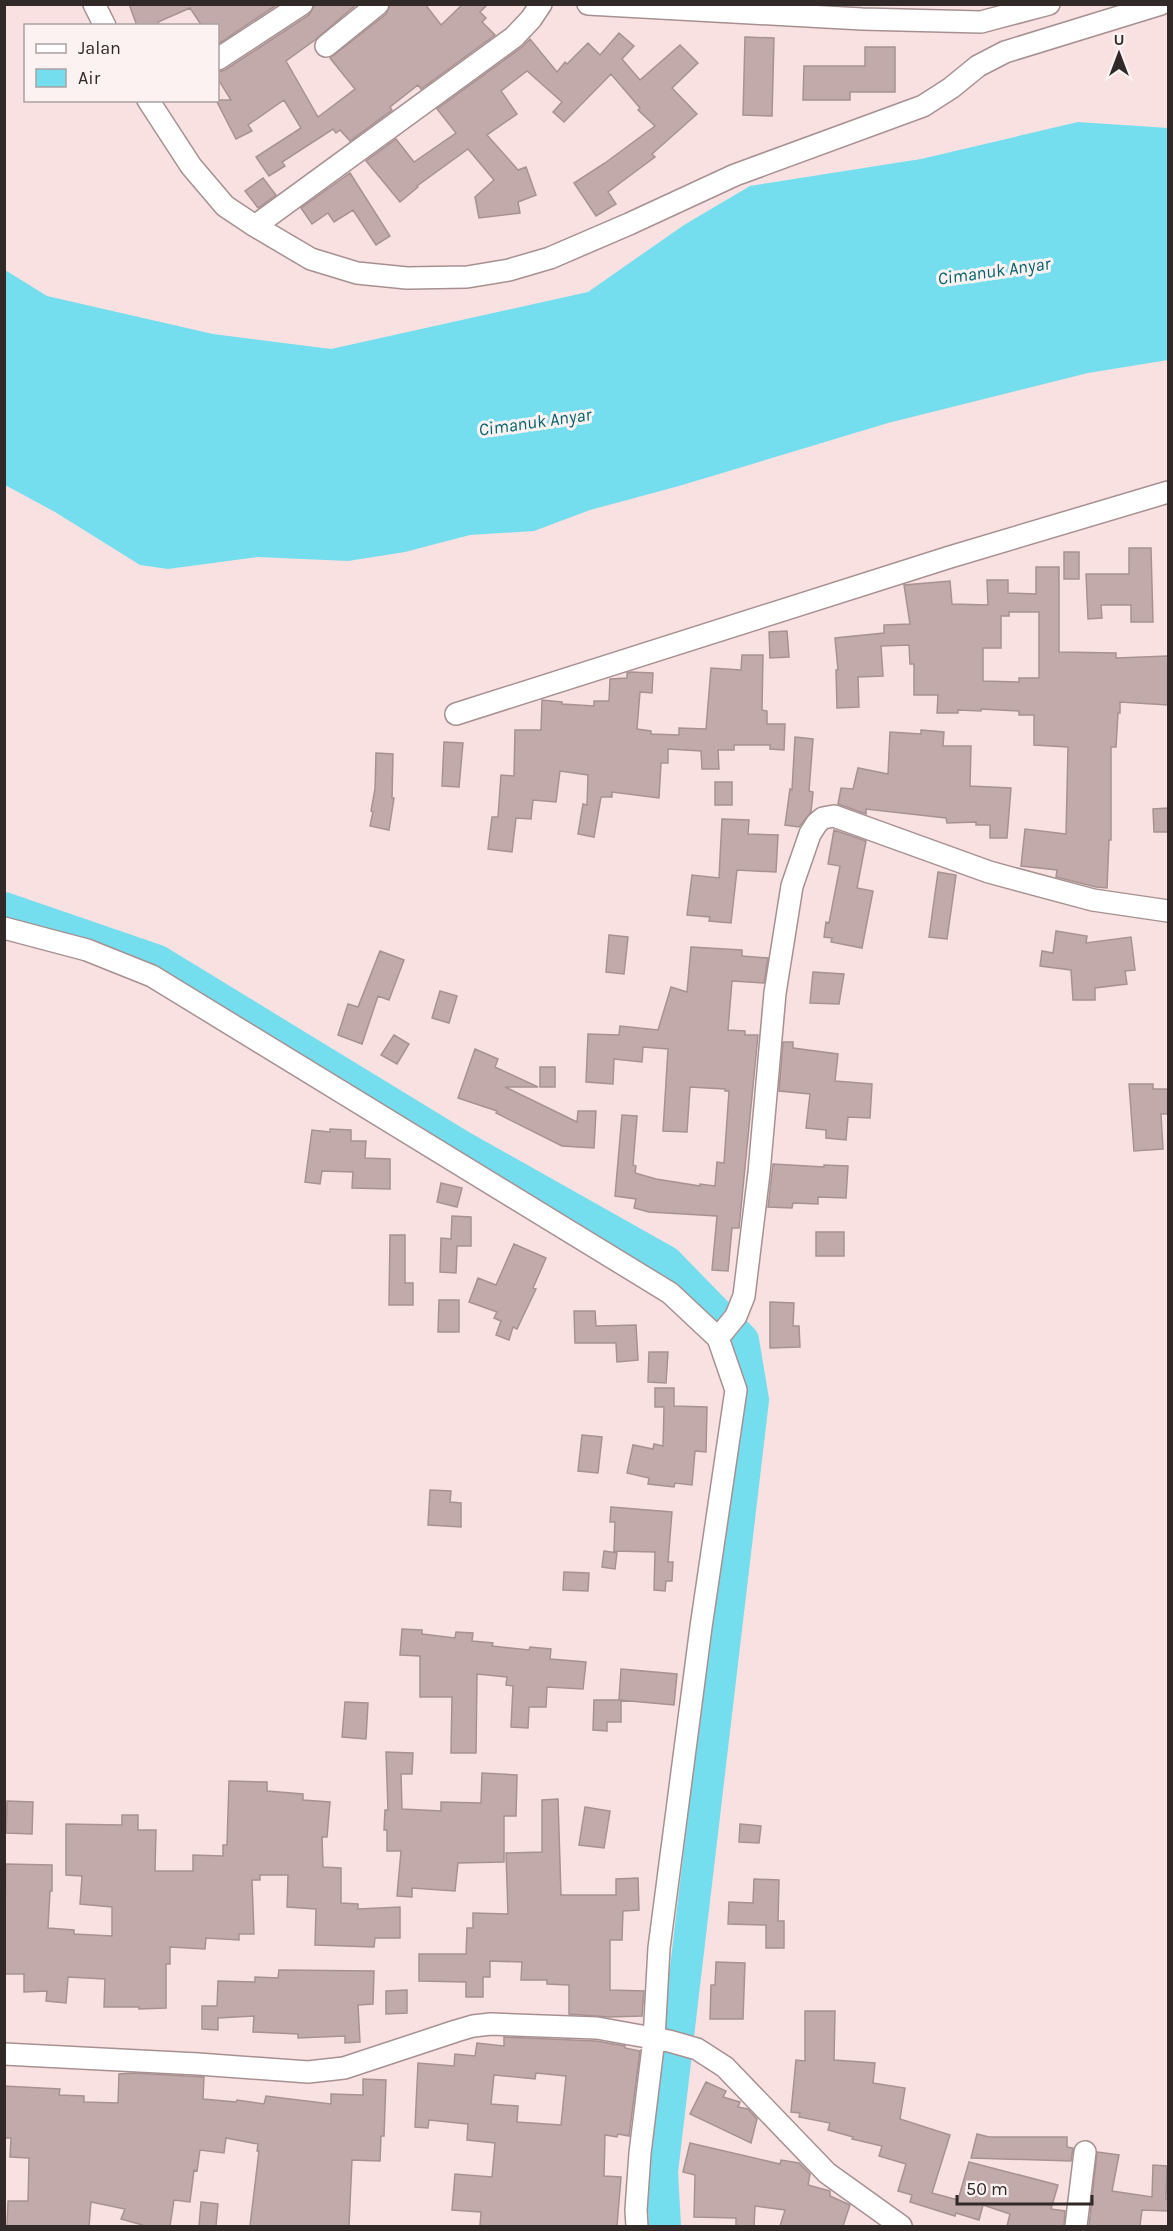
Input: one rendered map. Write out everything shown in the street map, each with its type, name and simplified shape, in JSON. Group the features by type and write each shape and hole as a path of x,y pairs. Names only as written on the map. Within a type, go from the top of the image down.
{"street":[{"path":"94,4 104,24"},
{"path":"219,58 302,4"},
{"path":"326,46 378,4"},
{"path":"255,226 514,37 541,4"},
{"path":"588,4 862,19 981,22 1049,4"},
{"path":"154,103 191,166 225,206 311,260 357,273 407,278 467,277 508,270 550,258 735,175 923,106 951,88 978,66 1005,52 1161,4"},
{"path":"456,714 939,561 1168,492"},
{"path":"638,2226 636,2210 640,2153 661,2040 659,1948 707,1580 736,1389 726,1328 744,1296 759,1173 775,993 790,897 810,834 823,818 834,816 955,861 1000,875 1093,900 1168,911"},
{"path":"4,928 87,950 152,976 726,1328"},
{"path":"4,2054 308,2072 344,2068 464,2028 491,2024 597,2028 661,2040 697,2049 725,2067 827,2173 901,2226"},
{"path":"1076,2226 1085,2152"}],"water":[{"name":"Cimanuk Anyar","path":"1078,122 1168,128 1168,360 1088,373 888,423 679,486 590,510 534,531 470,535 405,552 348,561 257,557 168,569 140,565 55,512 5,485 5,270 47,296 213,334 331,349 588,292 684,225 750,186 921,159"}],"building":[{"path":"129,4 278,4 219,43 219,24 201,24 190,8 158,22 159,24 136,24"},
{"path":"315,4 357,4 286,61 318,117 355,89 330,58 386,14 390,4 425,4 441,25 463,4 488,4 480,12 486,18 482,22 495,35 421,89 418,85 390,107 392,110 350,141 340,130 336,133 333,129 282,162 285,166 269,176 256,157 301,128 284,100 248,125 252,131 236,139 217,102 231,100 219,81 219,72 309,15"},
{"path":"619,33 634,46 622,59 640,80 680,45 698,63 672,88 697,114 652,154 655,157 608,192 616,204 596,216 574,183 655,126 638,110 640,108 611,74 564,122 553,112 562,102 527,71 501,91 517,114 487,135 518,170 526,167 536,195 518,202 520,213 479,218 475,197 494,180 468,149 417,186 400,202 366,161 396,139 414,162 456,133 437,109 530,39 557,72 565,62 567,64 588,43 600,55"},
{"path":"745,37 774,38 772,116 743,115"},
{"path":"865,47 895,47 895,92 850,92 850,100 803,100 804,66 865,66"},
{"path":"350,173 390,236 376,245 353,210 334,222 328,213 312,224 301,208"},
{"path":"263,178 276,195 258,208 245,191"},
{"path":"1129,548 1151,548 1153,622 1131,622 1131,605 1101,605 1102,618 1088,619 1086,574 1129,574"},
{"path":"1064,552 1079,552 1079,579 1064,579"},
{"path":"1036,567 1059,567 1059,652 1116,653 1116,658 1168,656 1168,705 1120,702 1116,747 1111,747 1111,840 1109,840 1107,888 1056,877 1057,870 1021,866 1025,829 1066,834 1068,747 1034,745 1034,715 1019,715 1019,711 981,709 981,711 958,710 958,713 937,713 938,695 914,695 914,664 910,664 909,645 881,646 883,676 858,677 859,707 837,708 836,670 838,670 835,638 884,633 884,625 910,624 904,585 950,581 952,604 988,605 987,580 1008,580 1008,593 1036,594","holes":["1009,612 1039,612 1039,678 1019,678 1019,682 983,681 983,648 1001,648 1001,616 1009,616"]},
{"path":"787,631 789,657 770,658 769,632"},
{"path":"742,655 763,655 762,710 767,711 767,724 785,724 784,750 770,749 770,745 734,745 734,750 718,750 719,769 702,769 701,751 668,749 668,763 661,763 659,798 612,792 612,797 601,797 594,837 578,834 583,804 587,805 588,775 560,771 556,802 533,800 531,819 516,818 512,852 488,849 492,817 498,817 501,775 514,776 515,730 541,730 542,700 594,706 594,701 609,701 610,679 627,678 627,673 631,672 653,673 652,693 640,692 637,729 651,731 651,734 679,735 679,728 706,729 711,668 741,670"},
{"path":"921,730 944,732 943,746 971,746 970,786 1011,788 1007,838 990,838 990,825 976,825 976,822 947,823 946,818 866,809 866,814 838,804 841,788 853,789 858,768 888,774 890,732 921,734"},
{"path":"795,737 813,739 809,791 813,792 811,812 799,827 785,825 790,789 792,790"},
{"path":"444,742 463,743 459,787 442,786"},
{"path":"376,753 393,754 392,798 394,798 389,830 370,826 375,789"},
{"path":"715,782 732,782 732,805 715,805"},
{"path":"1168,808 1168,832 1154,832 1153,809"},
{"path":"722,819 749,820 748,834 778,835 776,872 737,870 731,923 709,921 710,917 687,915 692,875 719,878"},
{"path":"834,830 866,841 857,888 873,891 862,948 831,942 832,938 824,937 840,866 828,864"},
{"path":"938,872 956,875 947,939 929,937"},
{"path":"1056,931 1087,936 1086,943 1131,937 1135,970 1125,971 1127,984 1095,988 1095,1000 1073,1000 1071,970 1040,966 1042,951 1053,953"},
{"path":"609,935 628,937 624,974 606,972"},
{"path":"691,947 742,950 742,956 768,958 764,983 732,981 728,1030 745,1031 745,1035 758,1035 739,1228 732,1228 728,1271 712,1270 717,1216 649,1212 634,1208 636,1199 615,1196 622,1115 637,1116 633,1165 636,1166 635,1173 656,1179 715,1186 717,1162 724,1163 729,1091 690,1087 687,1132 663,1131 668,1049 643,1047 642,1062 614,1059 613,1084 586,1082 588,1034 619,1035 620,1026 658,1030 671,987 687,992"},
{"path":"380,951 404,960 389,1000 378,996 362,1044 338,1035 348,1004 358,1007"},
{"path":"813,972 844,974 839,1004 810,1003"},
{"path":"440,991 457,996 449,1023 432,1018"},
{"path":"394,1035 409,1044 397,1064 381,1055"},
{"path":"783,1042 793,1042 793,1048 838,1054 835,1081 872,1084 870,1118 848,1117 846,1140 826,1138 826,1130 806,1128 810,1094 779,1091"},
{"path":"475,1049 498,1059 495,1067 538,1087 505,1087 577,1122 578,1111 596,1111 594,1148 562,1146 496,1113 497,1111 458,1098"},
{"path":"540,1067 555,1067 555,1087 540,1087"},
{"path":"1129,1084 1153,1084 1153,1089 1168,1089 1168,1114 1161,1114 1163,1149 1134,1151"},
{"path":"330,1129 351,1130 351,1141 366,1141 365,1158 390,1159 390,1189 352,1188 353,1172 322,1171 320,1184 305,1182 312,1130 330,1132"},
{"path":"773,1164 848,1166 846,1198 818,1197 818,1204 793,1203 792,1208 768,1207"},
{"path":"441,1183 462,1188 457,1207 437,1202"},
{"path":"452,1216 471,1217 471,1246 457,1246 456,1273 440,1272 441,1238 451,1239"},
{"path":"816,1232 844,1232 844,1256 816,1256"},
{"path":"390,1235 405,1235 405,1283 413,1283 413,1305 389,1305"},
{"path":"514,1244 546,1258 533,1288 536,1289 517,1329 513,1327 509,1340 496,1335 501,1321 494,1318 497,1312 469,1302 478,1278 496,1285"},
{"path":"439,1300 459,1300 459,1332 438,1332"},
{"path":"770,1302 794,1303 793,1326 799,1326 800,1347 770,1348"},
{"path":"574,1311 595,1311 596,1326 636,1325 638,1360 617,1362 616,1343 575,1343"},
{"path":"649,1352 668,1352 666,1383 648,1382"},
{"path":"655,1388 674,1388 674,1406 707,1407 706,1452 695,1451 692,1485 675,1483 674,1487 648,1484 649,1478 627,1473 633,1445 653,1449 654,1444 663,1446 664,1407 655,1407"},
{"path":"582,1435 602,1437 598,1473 578,1471"},
{"path":"430,1490 451,1491 450,1502 461,1503 461,1527 428,1525"},
{"path":"611,1507 672,1512 668,1562 673,1562 672,1581 666,1581 665,1591 654,1590 655,1552 614,1551 615,1522 610,1522"},
{"path":"604,1551 617,1553 615,1569 602,1567"},
{"path":"564,1572 589,1573 588,1591 563,1590"},
{"path":"402,1629 422,1630 422,1634 455,1638 456,1632 473,1633 472,1641 493,1643 492,1646 529,1650 530,1647 551,1649 550,1659 586,1662 583,1689 547,1687 546,1707 529,1707 528,1728 511,1727 513,1686 506,1685 507,1677 477,1674 476,1753 451,1753 452,1697 420,1697 420,1656 400,1655"},
{"path":"621,1669 677,1674 674,1705 619,1700"},
{"path":"594,1700 621,1700 621,1722 607,1722 607,1731 593,1730"},
{"path":"345,1702 368,1703 366,1739 342,1737"},
{"path":"386,1752 413,1753 412,1774 401,1774 402,1809 441,1811 441,1802 481,1803 482,1773 517,1775 516,1816 504,1816 504,1862 458,1863 455,1891 412,1888 412,1897 397,1896 401,1851 387,1851 387,1830 384,1830 385,1810 388,1810"},
{"path":"229,1781 267,1782 267,1791 303,1794 303,1800 330,1802 327,1837 322,1837 323,1867 341,1868 341,1903 358,1904 358,1909 400,1907 400,1938 375,1938 374,1947 315,1945 316,1909 287,1907 288,1875 260,1875 260,1880 252,1880 254,1934 239,1934 239,1940 206,1938 205,1949 170,1947 170,1964 166,1964 166,2008 104,2007 105,1979 68,1977 66,2003 46,2001 47,1991 24,1992 24,1974 4,1974 6,1864 52,1865 48,1928 74,1930 74,1934 112,1936 112,1907 80,1904 82,1876 66,1875 66,1824 122,1825 122,1815 138,1815 138,1830 156,1830 155,1871 193,1871 193,1855 223,1856 223,1845 227,1845"},
{"path":"558,1799 561,1895 616,1895 616,1879 638,1878 639,1910 623,1911 622,1940 610,1940 610,1990 644,1991 642,2016 609,2017 569,2014 569,1985 547,1984 547,1980 521,1980 522,1962 490,1961 490,1977 483,1977 483,1997 466,1997 466,1982 419,1981 419,1954 466,1954 467,1928 473,1928 473,1913 508,1914 506,1853 542,1852 542,1800"},
{"path":"7,1801 33,1802 32,1834 6,1833"},
{"path":"585,1807 610,1811 604,1848 579,1845"},
{"path":"740,1824 761,1826 759,1843 739,1842"},
{"path":"754,1879 779,1880 778,1921 784,1921 784,1948 766,1948 766,1925 728,1924 729,1902 753,1903"},
{"path":"716,1962 745,1963 743,2019 710,2019 711,1985 715,1985"},
{"path":"279,1970 374,1971 373,2004 358,2005 360,2042 345,2043 345,2036 298,2038 298,2034 253,2032 254,2016 218,2018 218,2030 202,2029 202,2006 217,2006 218,1981 255,1982 255,1977 278,1978"},
{"path":"407,1990 407,2013 386,2014 386,1991"},
{"path":"805,2011 835,2011 834,2060 875,2063 873,2083 905,2088 900,2119 950,2135 932,2193 958,2200 969,2162 1058,2185 1051,2209 1065,2211 1064,2226 1007,2226 1010,2214 983,2205 979,2220 956,2213 955,2216 910,2202 912,2195 898,2191 906,2164 879,2156 882,2146 852,2139 853,2137 828,2130 830,2123 799,2117 800,2113 791,2112 796,2060 805,2061"},
{"path":"504,2037 596,2041 640,2051 629,2136 605,2135 604,2176 621,2177 617,2226 480,2226 481,2212 452,2210 455,2174 492,2177 495,2143 467,2140 468,2124 429,2120 428,2128 415,2127 418,2063 454,2066 455,2054 475,2056 477,2043 504,2046","holes":["536,2073 566,2076 561,2125 517,2122 518,2106 491,2104 494,2075 535,2079"]},
{"path":"119,2074 204,2077 203,2099 264,2104 266,2096 331,2104 331,2094 363,2095 363,2079 386,2080 384,2136 381,2136 380,2161 352,2160 349,2226 250,2226 258,2144 226,2138 224,2153 200,2150 197,2171 194,2170 190,2202 174,2200 170,2226 146,2226 121,2219 125,2209 91,2202 89,2226 7,2226 8,2201 28,2201 29,2158 10,2157 11,2138 4,2138 4,2086 60,2089 59,2095 84,2096 84,2102 118,2103"},
{"path":"706,2082 726,2091 723,2097 740,2102 738,2107 748,2109 757,2119 751,2143 690,2114"},
{"path":"977,2134 989,2137 1067,2137 1067,2147 1073,2148 1071,2161 971,2158"},
{"path":"690,2143 780,2164 781,2160 799,2163 810,2174 808,2185 830,2191 830,2196 850,2205 843,2226 780,2226 785,2210 755,2206 754,2226 736,2226 736,2218 694,2217 695,2175 683,2172"},
{"path":"1097,2152 1119,2155 1112,2191 1152,2197 1153,2165 1167,2166 1168,2211 1142,2210 1140,2226 1089,2226"},
{"path":"201,2202 218,2204 216,2226 199,2226"}],"waterway":[{"path":"4,908 158,961 461,1146 667,1262 743,1340 753,1400 662,2172 665,2226"}]}
